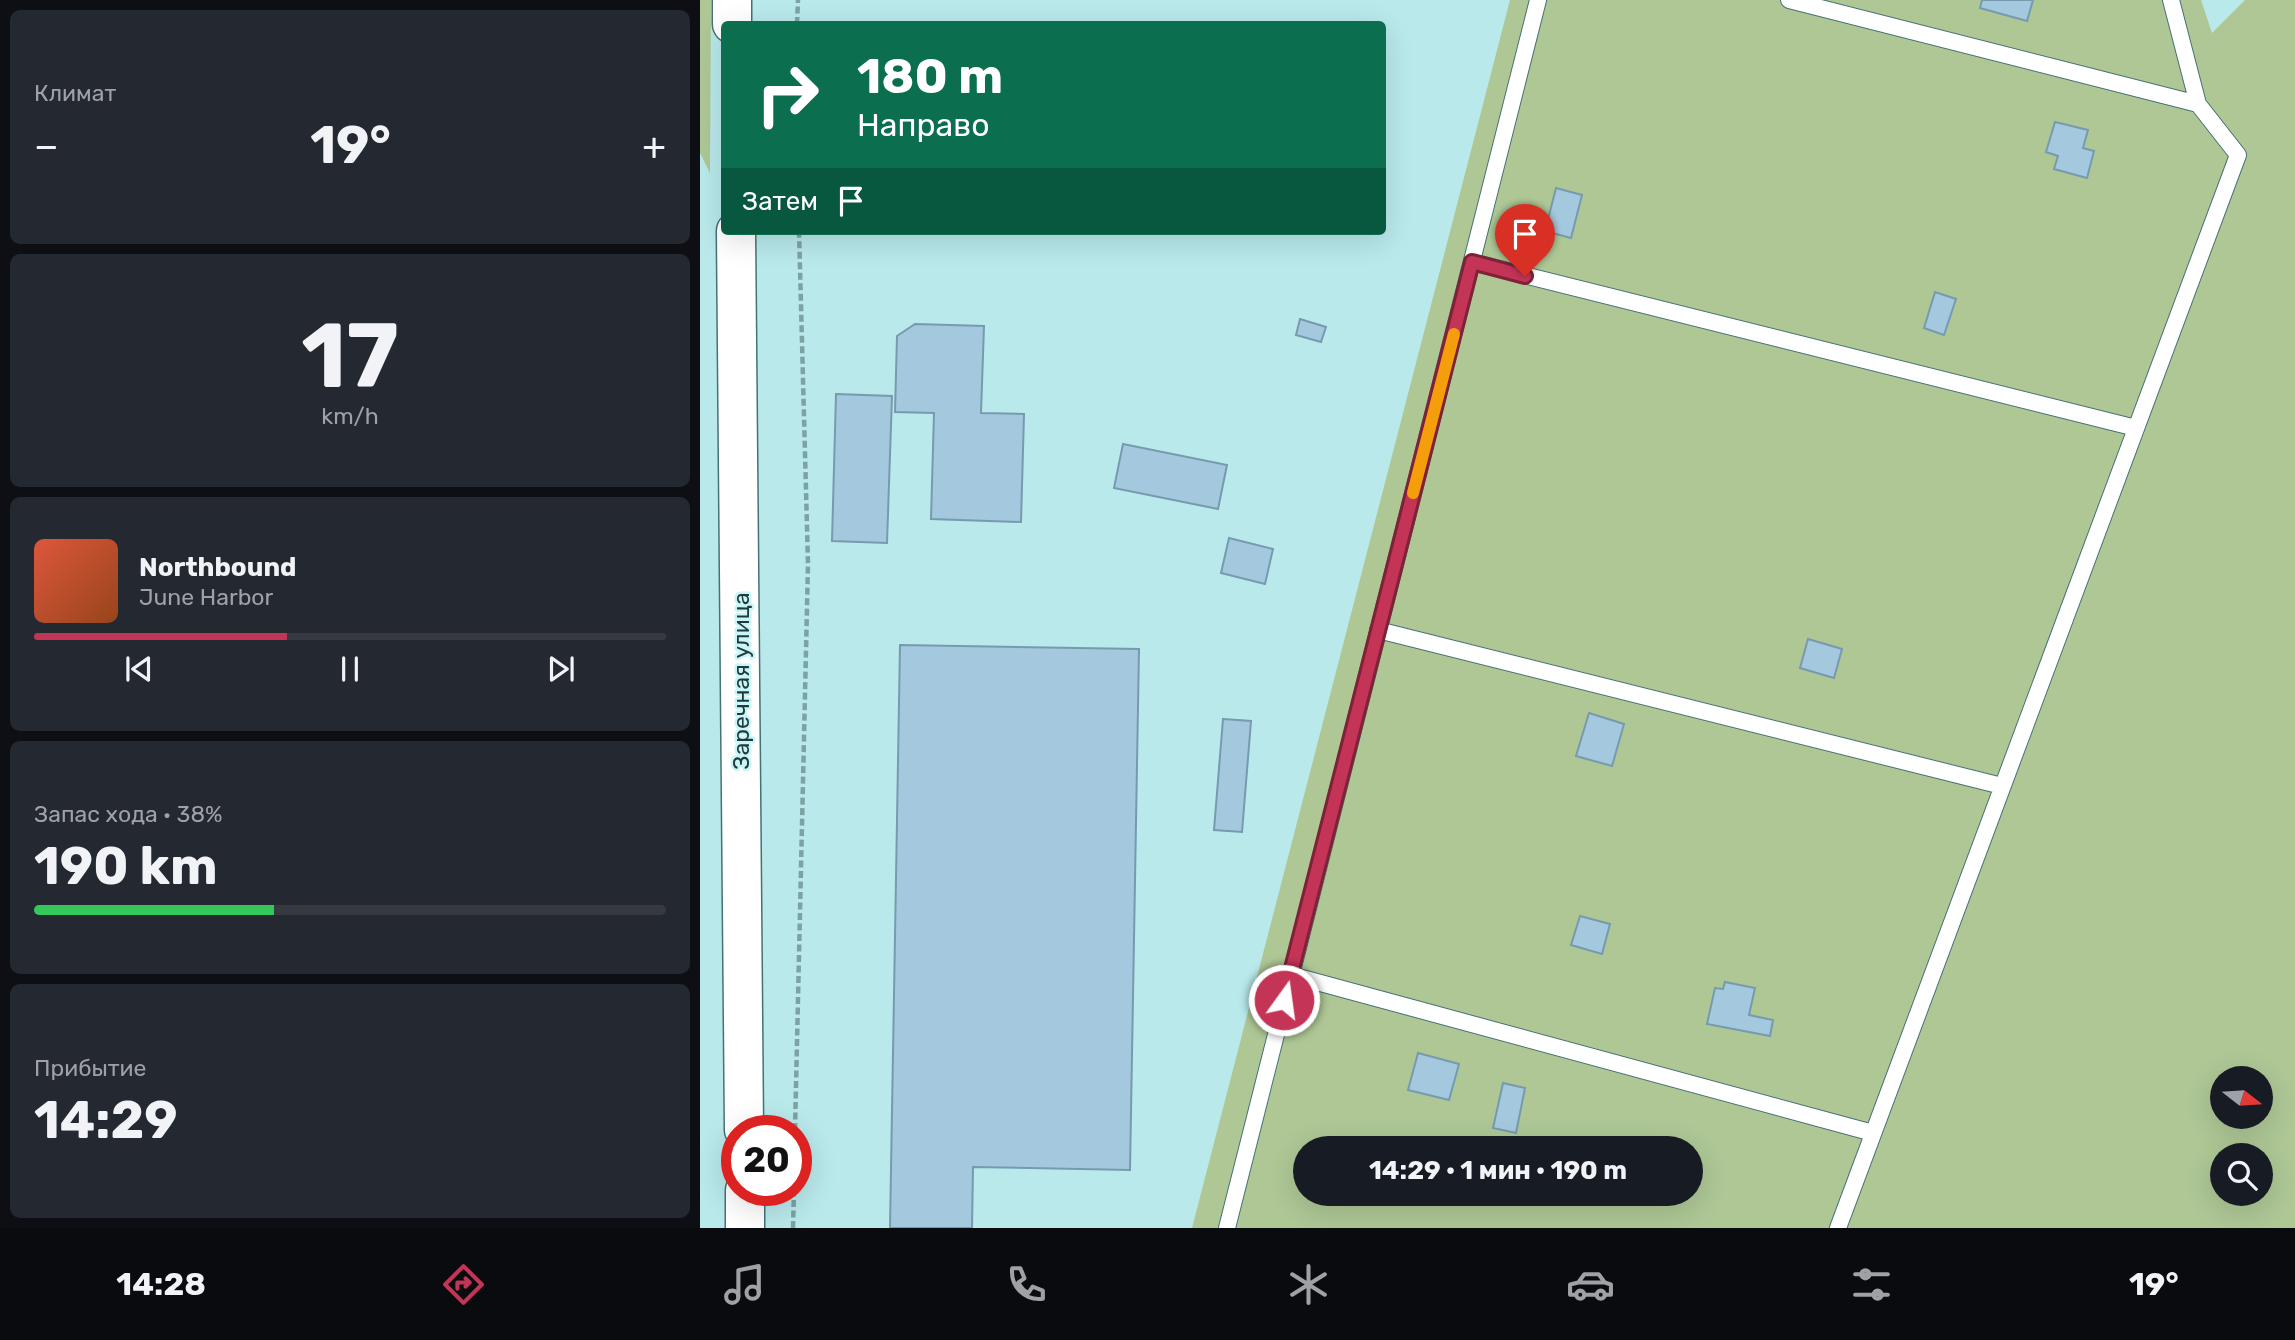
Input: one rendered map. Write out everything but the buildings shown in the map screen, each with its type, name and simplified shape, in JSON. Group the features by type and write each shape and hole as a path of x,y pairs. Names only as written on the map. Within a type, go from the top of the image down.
{"street":[{"path":"732,0 732,21"},
{"name":"Заречная улица","path":"736,235 744,1115"},
{"path":"745,1206 745,1228"}],"lane":[{"path":"1227,1228 1538,0"},
{"path":"1789,0 2197,104"},
{"path":"1838,1228 2238,155 2197,104 2171,0"},
{"path":"1472,262 2136,428"},
{"path":"1378,630 2002,786"},
{"path":"1291,975 1873,1133"}],"path":[{"path":"797,21 798,0"},
{"path":"795,1115 808,564 799,235"},
{"path":"793,1228 794,1206"}],"green space":[{"path":"700,0 711,0 710,173 700,153"},
{"path":"1510,0 2201,0 2212,33 2245,0 2295,0 2295,1228 1192,1228"}],"slow traffic":[{"path":"1413,493 1454,334"}],"route":[{"path":"1284,1000 1472,262 1525,276"}]}
